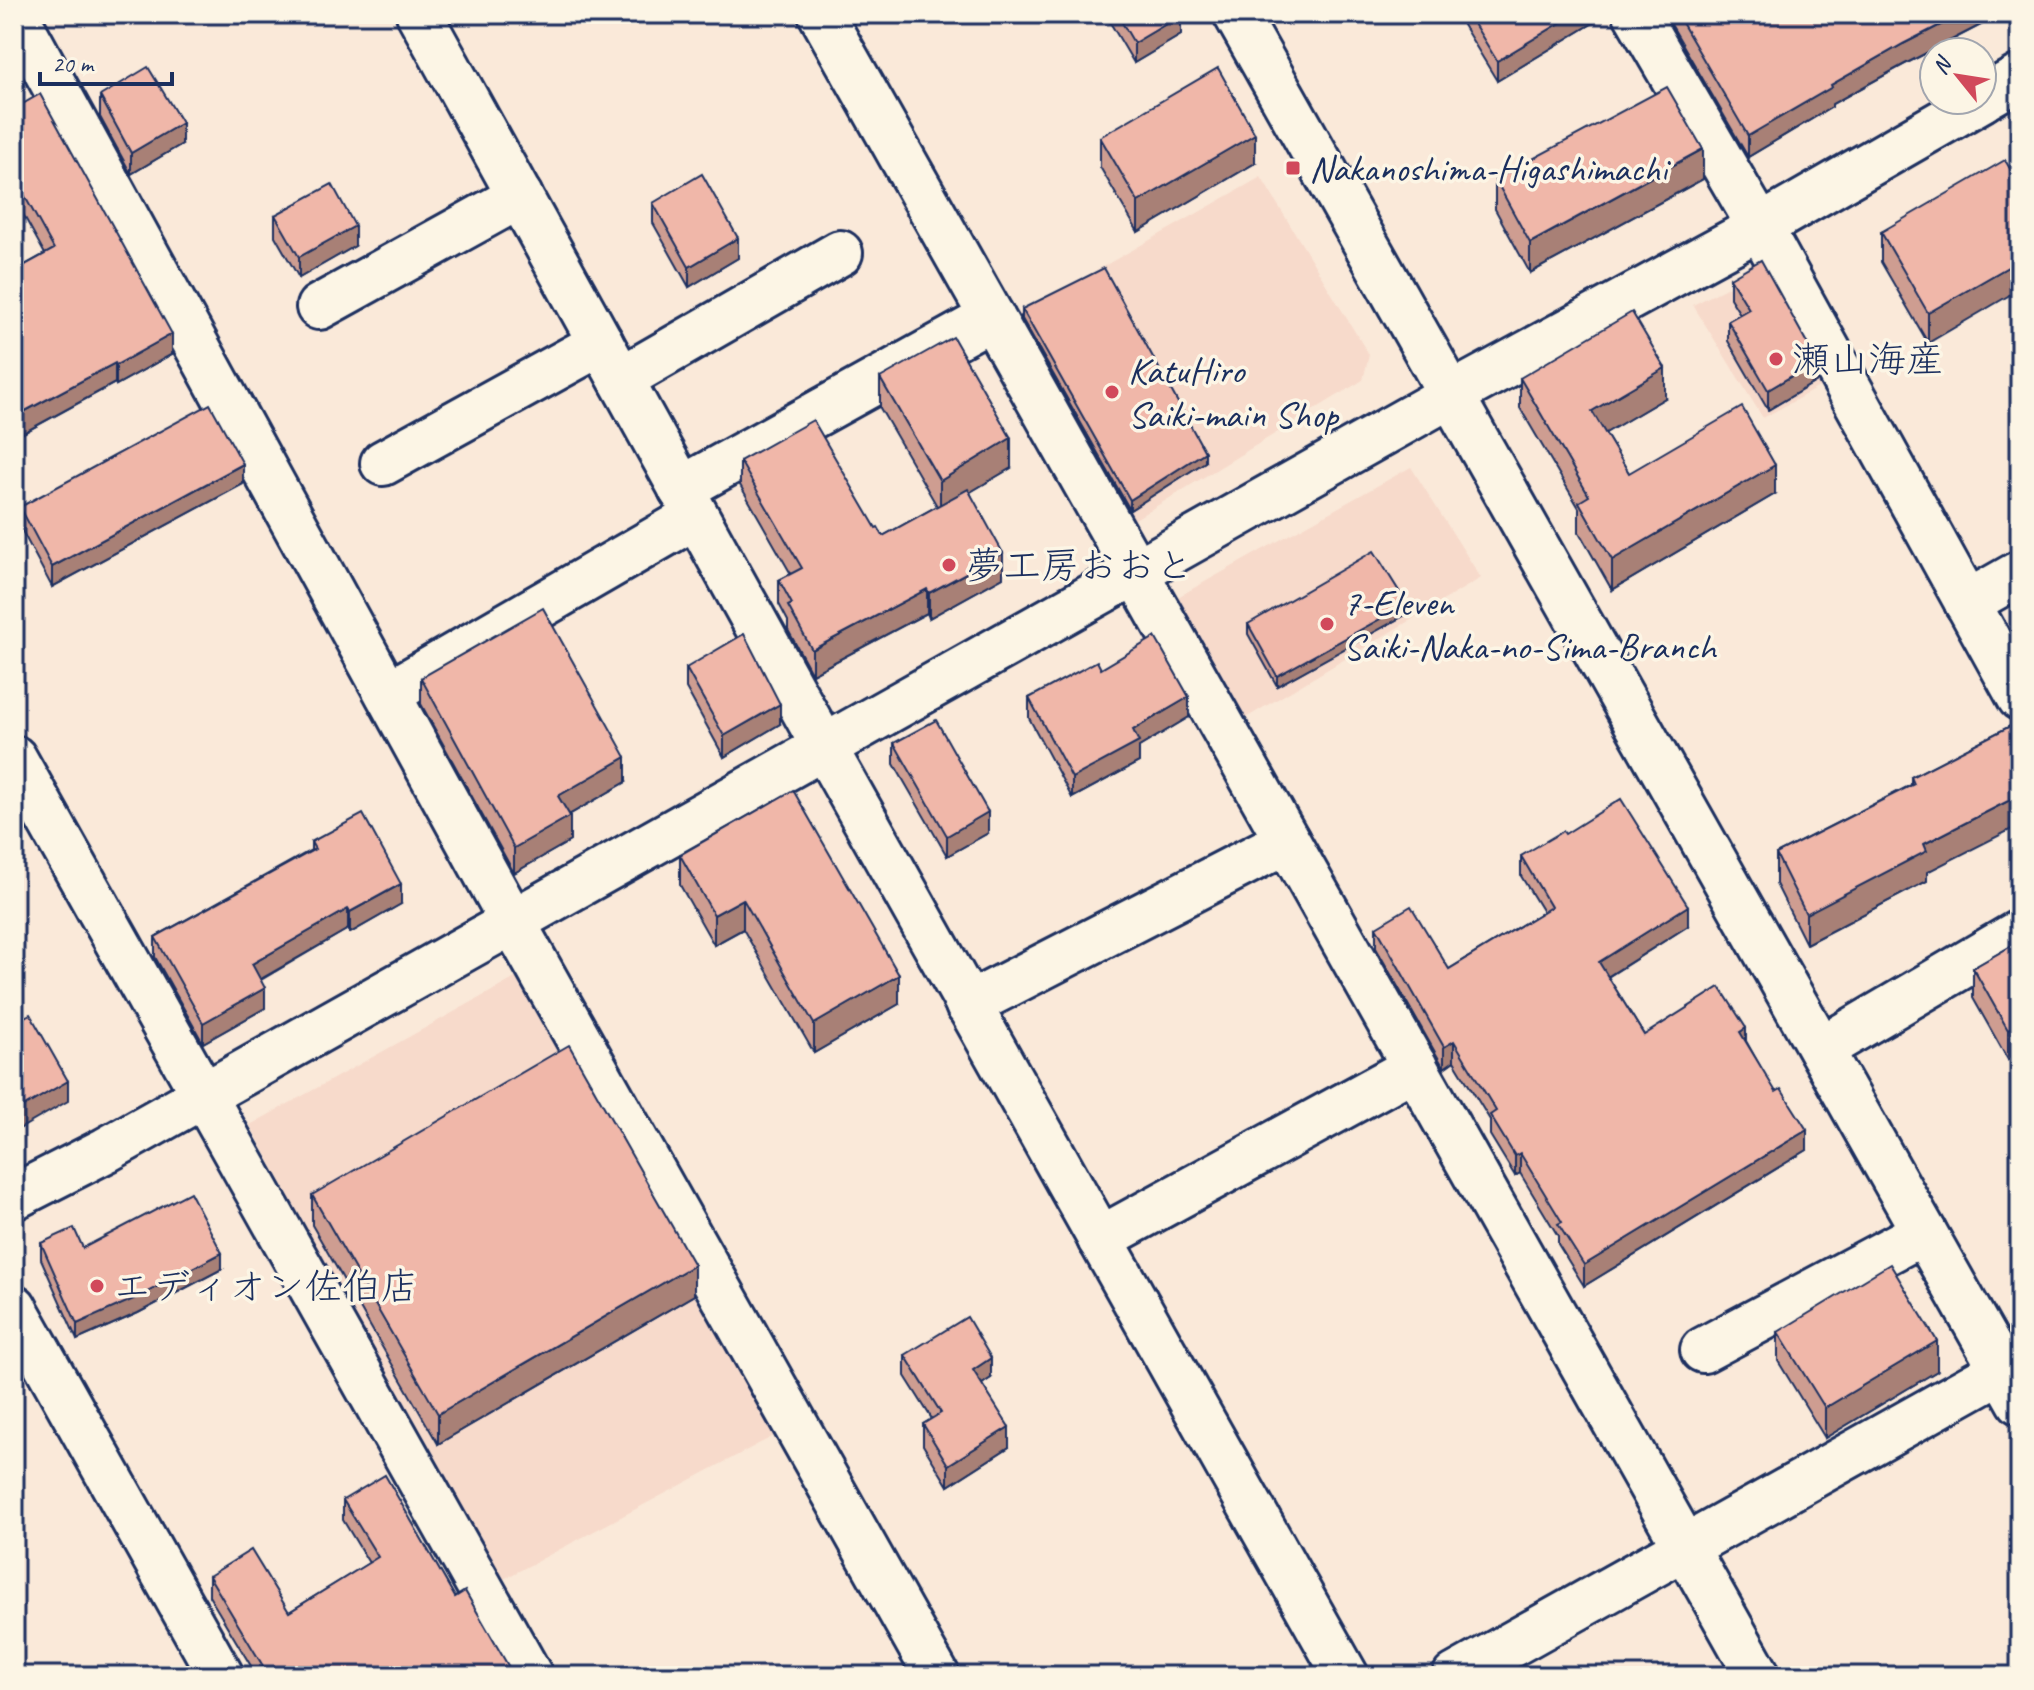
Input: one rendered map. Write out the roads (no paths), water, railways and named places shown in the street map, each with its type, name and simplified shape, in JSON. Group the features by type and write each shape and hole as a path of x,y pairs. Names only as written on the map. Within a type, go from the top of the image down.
{"street":[{"path":"15,14 513,922 937,1676"},
{"path":"419,14 824,747 1346,1676"},
{"path":"821,14 1758,1676"},
{"path":"1236,14 1924,1232 2014,1377 1685,1547 1455,1676"},
{"path":"1650,19 1760,227 2020,698"},
{"path":"1998,90 2020,77"},
{"path":"14,1197 106,1150 1451,395 1760,227 1953,116"},
{"path":"319,307 520,196"},
{"path":"383,463 611,361 840,253"},
{"path":"388,694 689,502 992,317"},
{"path":"1967,603 2020,573"},
{"path":"14,758 530,1676"},
{"path":"968,1005 1287,841"},
{"path":"1821,1049 2020,932"},
{"path":"1100,1239 1415,1067"},
{"path":"1703,1350 1924,1232"},
{"path":"14,1307 221,1676"}],"place":[{"name":"Nakanoshima-Higashimachi","path":"1293,168"},
{"name":"瀬山海産","path":"1776,359"},
{"name":"KatuHiro Saiki-main Shop","path":"1112,392"},
{"name":"夢工房おおと","path":"949,565"},
{"name":"7-Eleven Saiki-Naka-no-Sima-Branch","path":"1327,624"},
{"name":"エディオン佐伯店","path":"97,1286"}]}
